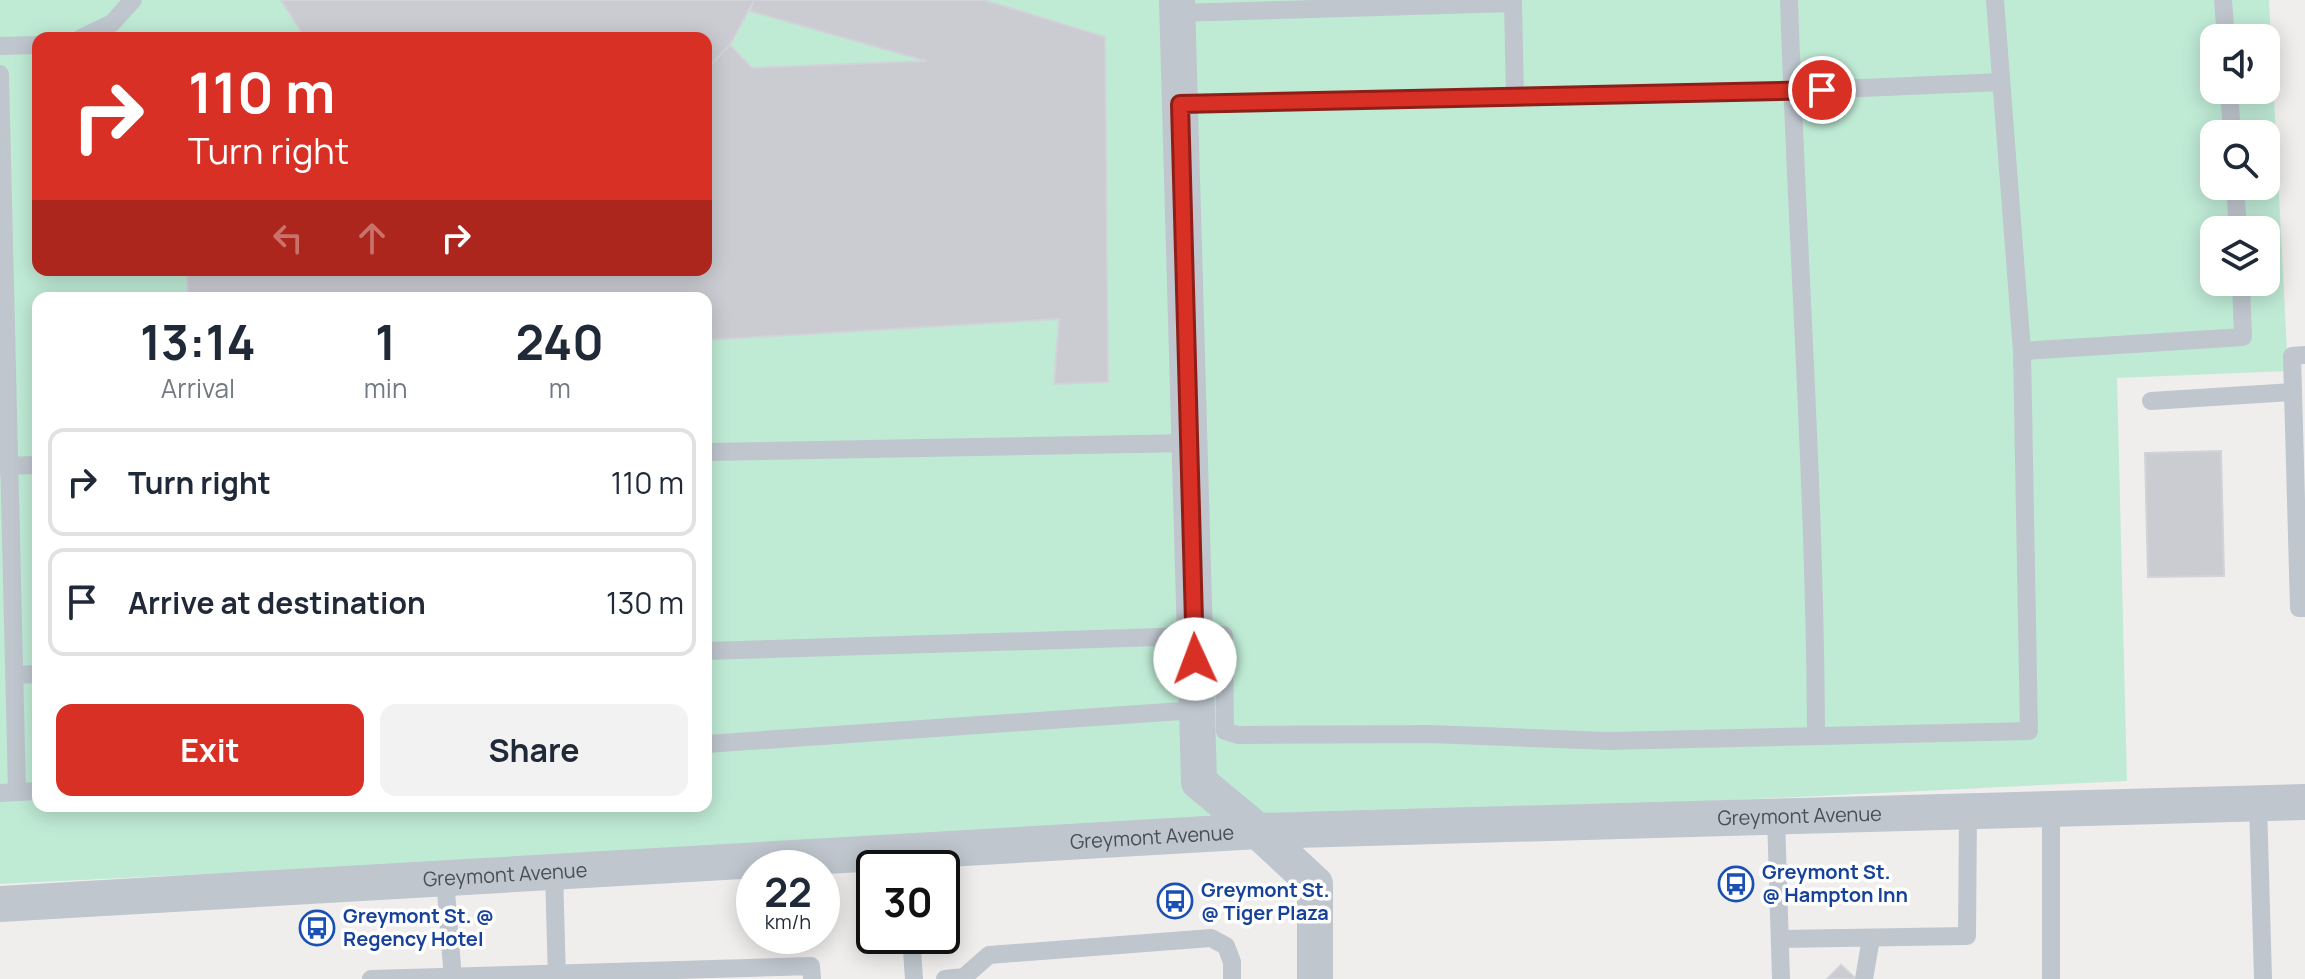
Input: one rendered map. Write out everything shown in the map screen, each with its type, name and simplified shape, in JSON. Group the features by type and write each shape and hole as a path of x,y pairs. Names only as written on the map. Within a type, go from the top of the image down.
{"street":[{"path":"1177,6 1199,782 1315,884 1315,979"},
{"name":"Greymont Avenue","path":"960,856 1258,831 2305,802"},
{"name":"Greymont Avenue","path":"0,904 554,872 856,862"}],"lane":[{"path":"93,32 112,23 133,0"},
{"path":"1789,0 1810,477 1816,736"},
{"path":"712,651 1224,635 1225,731 1238,735 1430,734 1608,741 2029,731 2022,351 1995,0"},
{"path":"2223,0 2225,24"},
{"path":"1177,6 1513,1 1515,98"},
{"path":"0,46 32,45"},
{"path":"0,74 5,466 14,675 9,792 32,791"},
{"path":"1180,104 1792,91 2001,82"},
{"path":"2022,351 2243,337 2242,296"},
{"path":"2305,355 2292,356 2293,392 2299,413 2299,608 2305,608"},
{"path":"2151,401 2293,392"},
{"path":"712,452 1190,443"},
{"path":"5,466 32,465"},
{"path":"14,675 32,674"},
{"path":"712,744 1196,710"},
{"path":"2258,803 2263,979"},
{"path":"2051,809 2051,979"},
{"path":"1780,939 1967,936 1968,811"},
{"path":"1776,817 1781,979"},
{"path":"554,872 557,976"},
{"path":"445,879 453,978"},
{"path":"958,978 989,955 1211,938 1226,946 1232,962 1232,979"},
{"path":"1864,979 1871,938"},
{"path":"912,954 914,979"},
{"path":"371,979 557,976 811,966 812,979"}],"green space":[{"path":"0,0 2269,0 2270,24 2200,24 2200,104 2274,104 2275,120 2200,120 2200,200 2279,200 2288,371 2117,378 2127,781 0,884"}],"building":[{"path":"281,0 754,0 730,45 712,64 712,32 301,32"},
{"path":"754,0 984,0 1105,37 1108,382 1054,384 1059,319 712,340 712,292 188,292 187,276 712,276 712,64 730,45 752,68 926,61 750,11"},
{"path":"2221,451 2224,576 2148,577 2145,453"},
{"path":"1841,965 1856,979 1827,979"}],"place":[{"name":"Greymont St. @ Hampton Inn","path":"1736,884"},
{"name":"Greymont St. @ Tiger Plaza","path":"1175,901"},
{"name":"Greymont St. @ Regency Hotel","path":"317,928"}],"route":[{"path":"1195,659 1180,104 1822,90"}]}
